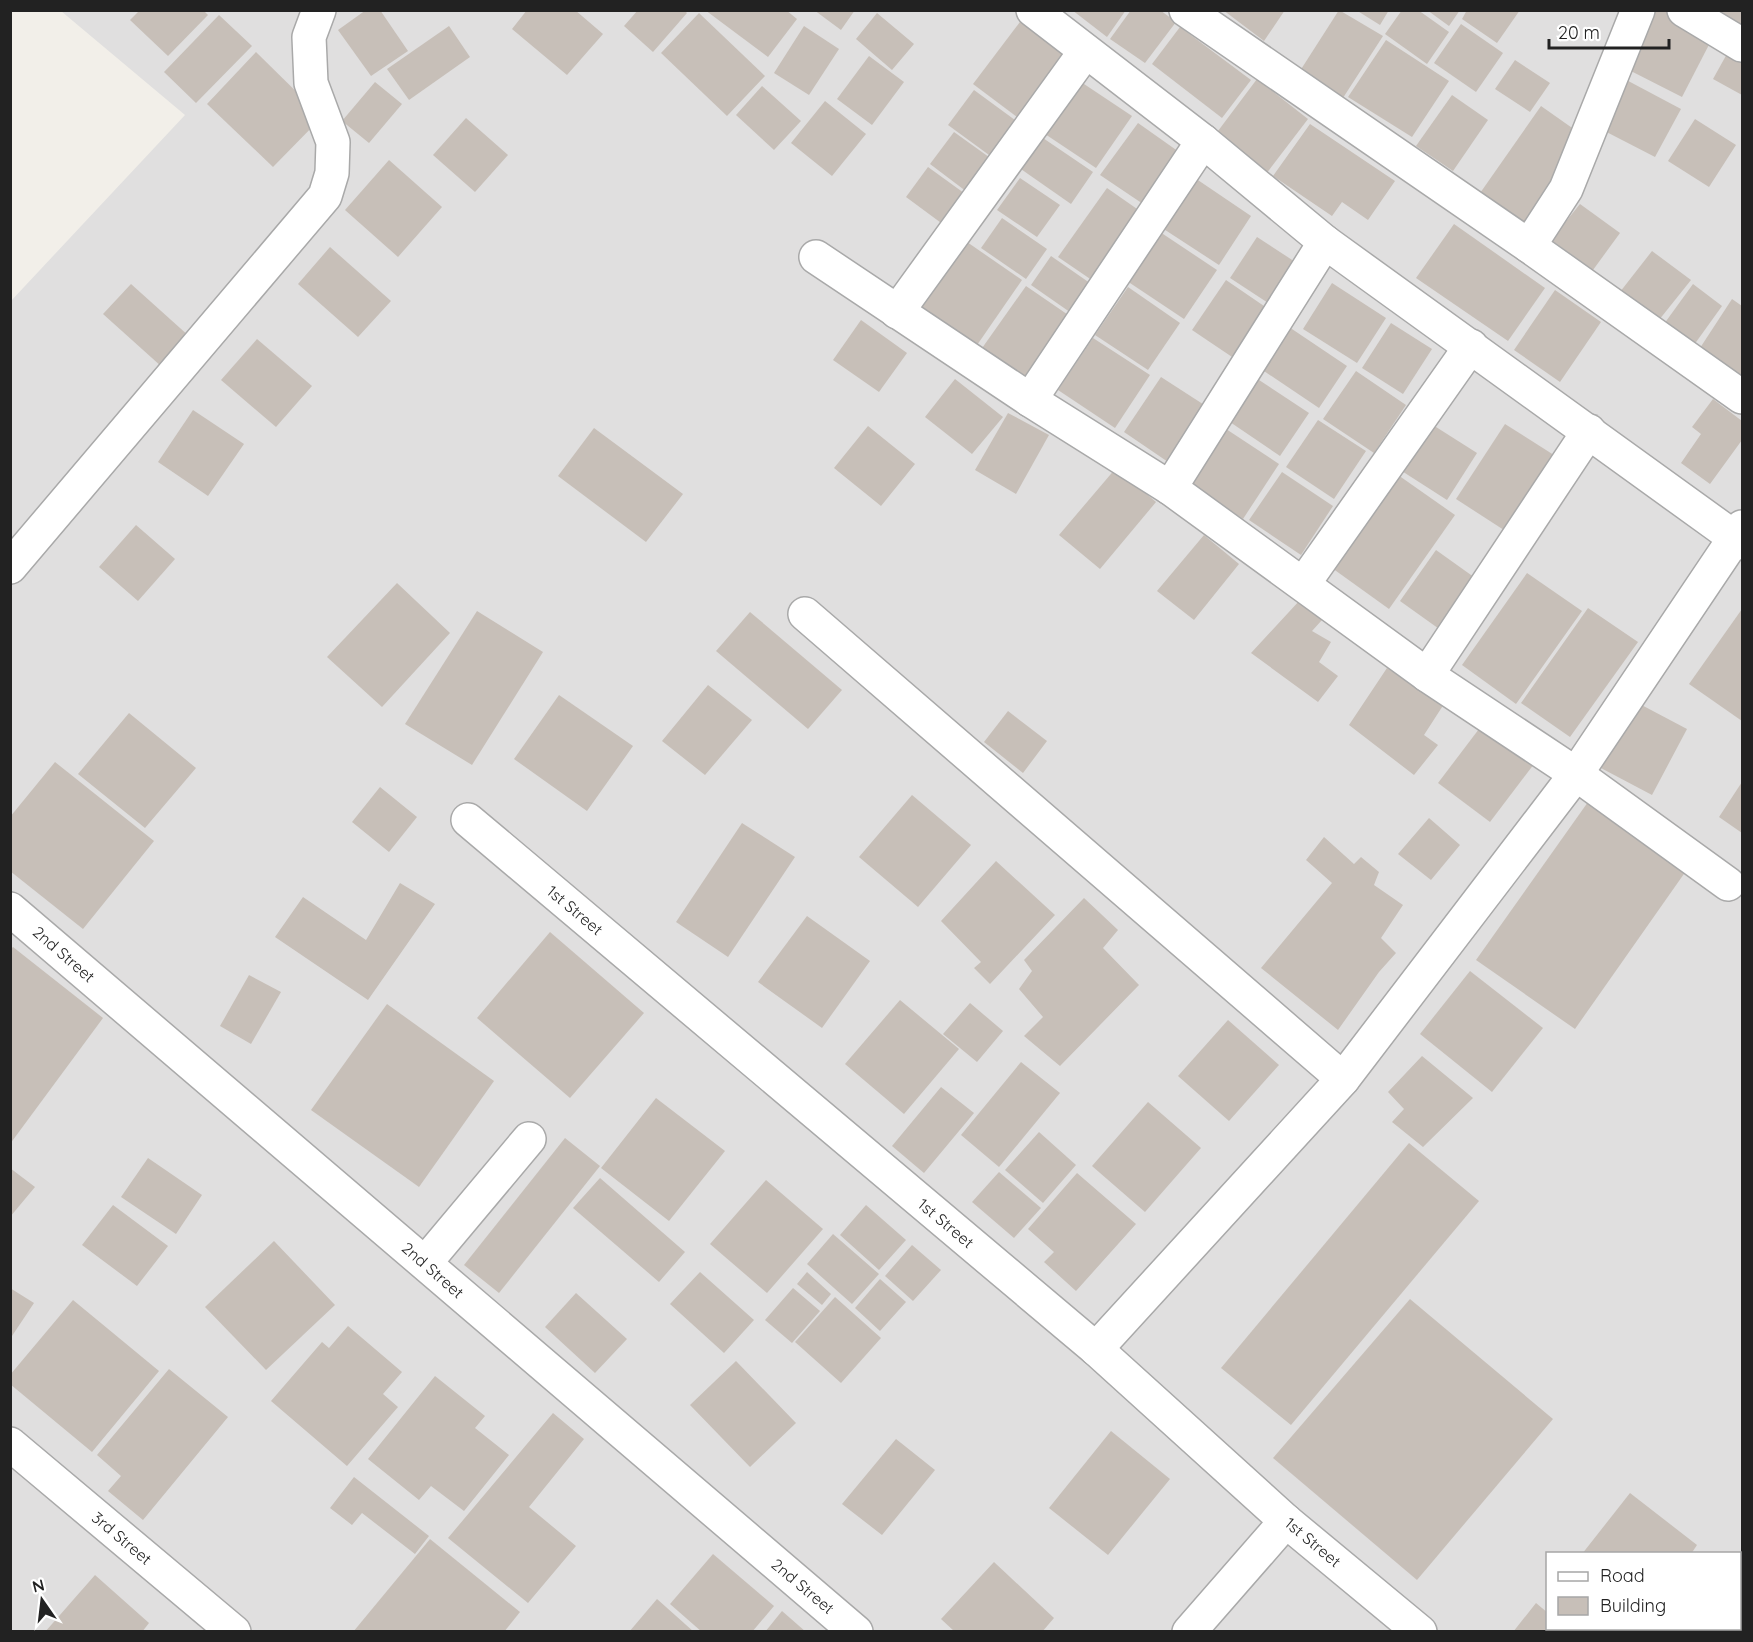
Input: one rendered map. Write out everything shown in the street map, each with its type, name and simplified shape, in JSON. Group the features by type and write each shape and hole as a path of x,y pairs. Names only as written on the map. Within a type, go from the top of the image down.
{"street":[{"path":"10,567 325,196 332,173 333,142 311,83 309,37 319,10"},
{"path":"1033,10 1203,141 1325,243 1740,536 1576,774 1343,1079 1096,1350"},
{"path":"1186,10 1529,246 1743,397"},
{"path":"1529,246 1566,189 1638,10"},
{"path":"1684,10 1743,45"},
{"path":"897,312 1085,52"},
{"path":"1030,400 1203,141"},
{"path":"1170,488 1325,243"},
{"path":"816,257 1030,400 1170,488 1428,675 1576,774 1728,884"},
{"path":"1304,583 1471,346"},
{"path":"1428,675 1589,431"},
{"path":"805,614 1343,1079"},
{"name":"1st Street","path":"468,820 1096,1350 1286,1521 1420,1632"},
{"name":"2nd Street","path":"10,909 856,1632"},
{"path":"425,1263 528,1139"},
{"name":"3rd Street","path":"10,1444 234,1632"},
{"path":"1189,1632 1286,1521"}],"shaded area":[{"path":"61,11 1742,11 1742,1631 11,1631 10,302 185,115"}],"building":[{"path":"140,10 203,10 208,15 168,56 130,20"},
{"path":"366,10 380,10 408,51 371,76 338,30"},
{"path":"527,10 575,10 603,34 567,75 512,29"},
{"path":"638,10 684,10 687,13 653,52 624,26"},
{"path":"705,10 786,10 797,19 768,57"},
{"path":"814,10 855,10 841,30"},
{"path":"1072,10 1126,10 1107,37"},
{"path":"1131,10 1160,10 1176,22 1145,63 1110,39"},
{"path":"1223,10 1285,10 1264,41"},
{"path":"1339,10 1383,36 1341,101 1298,74"},
{"path":"1356,10 1389,10 1380,25"},
{"path":"1402,10 1418,10 1449,32 1427,64 1385,34"},
{"path":"1427,10 1460,10 1449,26"},
{"path":"1467,10 1520,10 1497,43 1462,19"},
{"path":"1644,10 1666,10 1714,35 1682,97 1623,67"},
{"path":"1703,10 1742,10 1742,35"},
{"path":"699,13 765,76 727,116 661,53"},
{"path":"877,13 914,44 892,70 856,39"},
{"path":"219,15 252,46 196,103 164,72"},
{"path":"1023,18 1071,53 1021,120 973,84"},
{"path":"1461,24 1503,53 1476,92 1434,63"},
{"path":"449,26 470,57 409,100 387,69"},
{"path":"804,26 839,49 809,95 774,73"},
{"path":"1180,27 1251,80 1222,118 1152,64"},
{"path":"1386,40 1449,81 1412,137 1348,97"},
{"path":"1733,43 1742,48 1742,95 1713,79"},
{"path":"256,52 322,117 273,167 207,104"},
{"path":"869,56 904,82 872,125 837,99"},
{"path":"1515,60 1550,83 1530,112 1495,89"},
{"path":"1617,75 1681,109 1655,157 1591,124"},
{"path":"1257,79 1308,119 1266,174 1215,135"},
{"path":"1078,80 1132,116 1096,168 1042,132"},
{"path":"375,82 402,104 369,143 342,121"},
{"path":"762,86 801,121 774,150 736,115"},
{"path":"974,90 1026,128 1000,163 948,125"},
{"path":"1452,95 1488,120 1453,171 1416,146"},
{"path":"825,101 866,134 832,176 791,143"},
{"path":"1541,106 1585,137 1522,226 1478,196"},
{"path":"466,118 508,155 475,192 433,155"},
{"path":"1695,119 1736,145 1709,187 1668,161"},
{"path":"1138,123 1189,159 1152,210 1100,175"},
{"path":"1310,124 1395,181 1368,220 1342,202 1332,216 1273,176"},
{"path":"954,132 1000,165 975,198 930,164"},
{"path":"1040,136 1093,172 1071,204 1018,167"},
{"path":"389,160 442,207 398,257 345,210"},
{"path":"928,167 975,201 952,231 906,197"},
{"path":"1189,174 1251,216 1219,265 1156,224"},
{"path":"1020,178 1060,205 1037,237 997,210"},
{"path":"1107,188 1150,218 1102,287 1058,257"},
{"path":"1580,204 1620,233 1593,270 1551,240"},
{"path":"1002,218 1047,249 1026,279 981,248"},
{"path":"1454,224 1545,288 1508,341 1416,278"},
{"path":"1157,230 1217,270 1184,319 1124,279"},
{"path":"1257,237 1306,269 1279,310 1230,278"},
{"path":"967,242 1022,280 975,348 920,309"},
{"path":"330,247 391,301 358,337 298,284"},
{"path":"1652,251 1691,280 1659,320 1620,292"},
{"path":"1051,256 1097,288 1077,317 1031,285"},
{"path":"1226,280 1277,315 1244,365 1192,330"},
{"path":"1332,283 1386,318 1357,363 1303,329"},
{"path":"131,284 190,337 162,367 103,314"},
{"path":"1693,284 1722,306 1694,345 1664,324"},
{"path":"1026,286 1077,321 1032,387 980,351"},
{"path":"1128,287 1180,323 1148,370 1095,335"},
{"path":"1555,290 1601,322 1560,382 1514,350"},
{"path":"1732,299 1742,306 1742,377 1700,348"},
{"path":"861,320 907,353 879,392 833,360"},
{"path":"1391,323 1432,349 1403,394 1362,368"},
{"path":"1289,327 1347,366 1319,408 1261,369"},
{"path":"1093,338 1150,375 1115,428 1058,390"},
{"path":"257,339 312,386 276,427 221,380"},
{"path":"1356,371 1406,405 1374,453 1323,419"},
{"path":"1161,377 1209,408 1171,464 1124,432"},
{"path":"1256,378 1309,413 1280,456 1227,420"},
{"path":"955,379 1003,417 972,454 925,417"},
{"path":"1713,399 1742,421 1742,440 1710,484 1681,463 1701,434 1692,427"},
{"path":"193,410 244,444 208,496 158,462"},
{"path":"1008,413 1049,435 1016,494 975,470"},
{"path":"1318,420 1366,451 1334,499 1286,467"},
{"path":"1425,420 1477,453 1447,500 1394,466"},
{"path":"1505,424 1557,457 1507,532 1456,499"},
{"path":"1220,425 1279,464 1243,519 1184,479"},
{"path":"868,426 915,464 881,506 834,468"},
{"path":"594,428 683,494 646,542 558,476"},
{"path":"1116,468 1156,502 1100,569 1059,535"},
{"path":"1282,472 1333,506 1301,555 1249,520"},
{"path":"1398,475 1455,515 1389,609 1332,568"},
{"path":"136,525 175,559 138,601 99,567"},
{"path":"1204,535 1239,564 1194,620 1157,591"},
{"path":"1436,550 1478,580 1442,631 1400,601"},
{"path":"1527,573 1582,611 1516,704 1462,665"},
{"path":"397,583 450,633 382,707 327,657"},
{"path":"1300,600 1322,620 1312,631 1331,642 1319,662 1338,676 1318,702 1251,653"},
{"path":"1588,608 1638,642 1570,737 1521,703"},
{"path":"1742,609 1742,721 1689,684"},
{"path":"477,611 543,652 472,765 405,724"},
{"path":"750,612 842,690 808,729 716,651"},
{"path":"1387,668 1444,704 1424,735 1438,745 1414,775 1349,725"},
{"path":"708,685 752,720 705,775 662,741"},
{"path":"559,695 633,746 587,811 514,759"},
{"path":"1634,701 1687,729 1652,795 1599,767"},
{"path":"1008,711 1047,741 1023,773 984,742"},
{"path":"129,713 196,768 145,828 78,774"},
{"path":"1482,725 1534,764 1490,822 1438,783"},
{"path":"55,762 154,841 83,929 10,871 10,817"},
{"path":"1742,782 1742,833 1719,817"},
{"path":"380,787 417,817 389,852 352,822"},
{"path":"912,795 971,845 918,907 859,857"},
{"path":"1588,802 1686,871 1575,1029 1476,960"},
{"path":"1429,818 1460,845 1431,880 1398,854"},
{"path":"742,823 795,857 728,957 676,922"},
{"path":"1324,837 1354,864 1361,857 1379,872 1374,885 1403,905 1381,938 1396,953 1379,972 1338,1030 1261,968 1332,883 1306,860"},
{"path":"996,861 1055,915 990,984 974,968 981,962 941,921"},
{"path":"400,883 435,904 368,1000 275,937 303,897 366,940"},
{"path":"1084,898 1118,930 1103,948 1139,985 1060,1066 1024,1036 1043,1017 1019,989 1032,971 1024,960"},
{"path":"807,916 870,961 822,1028 758,982"},
{"path":"550,932 644,1013 570,1098 477,1018"},
{"path":"13,947 103,1018 10,1144 10,950"},
{"path":"1470,971 1543,1028 1492,1092 1420,1034"},
{"path":"249,975 281,992 251,1044 220,1026"},
{"path":"900,1000 959,1049 904,1114 845,1064"},
{"path":"970,1003 1003,1031 977,1062 943,1034"},
{"path":"387,1004 494,1081 419,1187 311,1110"},
{"path":"1228,1020 1279,1065 1229,1121 1178,1076"},
{"path":"1422,1056 1473,1098 1423,1147 1392,1122 1404,1109 1388,1092"},
{"path":"1021,1062 1060,1093 999,1167 961,1135"},
{"path":"941,1087 974,1113 924,1173 892,1146"},
{"path":"656,1098 725,1151 669,1221 601,1168"},
{"path":"1148,1102 1201,1148 1145,1212 1092,1166"},
{"path":"1039,1132 1076,1165 1043,1203 1005,1170"},
{"path":"565,1138 600,1166 499,1293 464,1265"},
{"path":"1409,1143 1479,1201 1291,1425 1221,1368"},
{"path":"148,1158 202,1195 176,1234 121,1197"},
{"path":"10,1168 35,1187 10,1217"},
{"path":"999,1172 1041,1208 1014,1238 972,1202"},
{"path":"1077,1173 1136,1224 1076,1291 1044,1262 1054,1252 1028,1229"},
{"path":"600,1178 685,1252 659,1282 573,1208"},
{"path":"766,1180 823,1229 767,1293 710,1244"},
{"path":"113,1205 168,1246 137,1286 82,1245"},
{"path":"866,1205 906,1240 879,1270 840,1235"},
{"path":"833,1234 879,1274 852,1304 807,1264"},
{"path":"274,1241 335,1305 266,1370 205,1307"},
{"path":"912,1245 941,1270 913,1301 885,1276"},
{"path":"700,1272 754,1320 724,1353 670,1304"},
{"path":"807,1272 831,1294 822,1305 797,1284"},
{"path":"880,1279 906,1302 880,1331 855,1308"},
{"path":"10,1288 34,1303 10,1339"},
{"path":"793,1288 820,1311 792,1343 765,1320"},
{"path":"576,1293 627,1339 595,1373 545,1327"},
{"path":"835,1297 881,1338 841,1383 795,1342"},
{"path":"1410,1299 1553,1419 1417,1580 1273,1458"},
{"path":"73,1300 159,1371 92,1452 10,1384 10,1375"},
{"path":"348,1326 402,1372 383,1394 398,1407 347,1466 271,1401 322,1342 329,1348"},
{"path":"736,1361 796,1423 750,1467 690,1405"},
{"path":"169,1369 228,1417 143,1520 108,1491 121,1476 97,1455"},
{"path":"435,1376 485,1416 475,1428 509,1455 464,1511 431,1486 419,1500 368,1459"},
{"path":"553,1413 584,1439 529,1507 576,1546 528,1603 448,1538"},
{"path":"1111,1431 1170,1479 1108,1555 1049,1508"},
{"path":"896,1439 935,1470 882,1535 842,1504"},
{"path":"354,1477 429,1536 415,1554 362,1513 352,1525 330,1508"},
{"path":"1630,1493 1697,1545 1692,1552 1584,1552"},
{"path":"430,1539 520,1612 504,1632 353,1632"},
{"path":"713,1554 774,1606 752,1632 702,1632 670,1604"},
{"path":"994,1562 1054,1618 1042,1632 955,1632 941,1619"},
{"path":"95,1575 149,1623 142,1632 45,1632"},
{"path":"1742,1576 1742,1632 1656,1632 1658,1630 1741,1630"},
{"path":"657,1599 694,1632 629,1632"},
{"path":"1536,1603 1546,1611 1546,1630 1569,1630 1568,1632 1513,1632"},
{"path":"782,1611 806,1632 765,1632"},
{"path":"1582,1630 1630,1630 1629,1632 1584,1632"}]}
